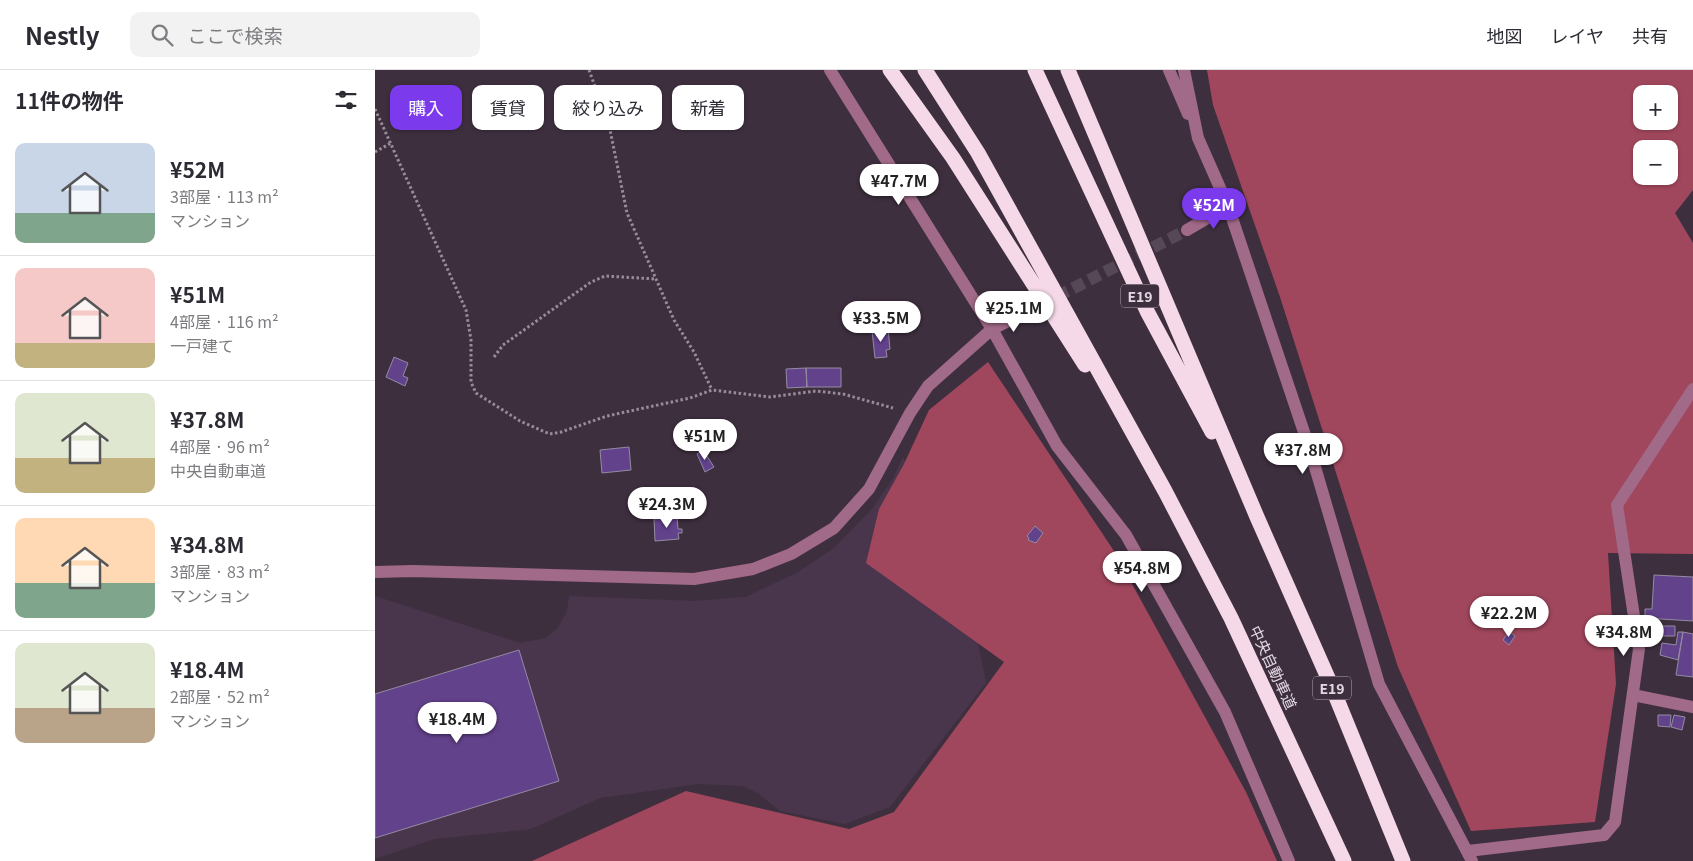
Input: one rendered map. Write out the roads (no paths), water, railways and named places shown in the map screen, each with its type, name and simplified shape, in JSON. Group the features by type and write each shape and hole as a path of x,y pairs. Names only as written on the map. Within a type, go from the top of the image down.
{"highway":[{"path":"890,70 953,158 1165,490"},
{"path":"925,70 978,153 1165,490"},
{"name":"E19","path":"1035,70 1148,313 1257,517"},
{"name":"E19","path":"1068,70 1257,517 1332,687 1403,861"},
{"name":"中央自動車道","path":"1165,490 1231,618 1344,861"}],"street":[{"path":"830,70 992,329 1057,446 1126,536 1221,703 1289,861"},
{"path":"1169,70 1228,206 1310,450 1379,684 1470,856 1604,835 1615,822 1639,649 1617,505 1693,389"},
{"path":"1184,70 1198,138"},
{"path":"1187,230 1228,206"},
{"path":"375,572 413,571 694,579 753,569 791,554 834,528 869,490 910,412 928,386 992,329 1025,313"},
{"path":"1633,695 1693,707"}],"tunnel":[{"path":"1025,313 1187,230"}]}
